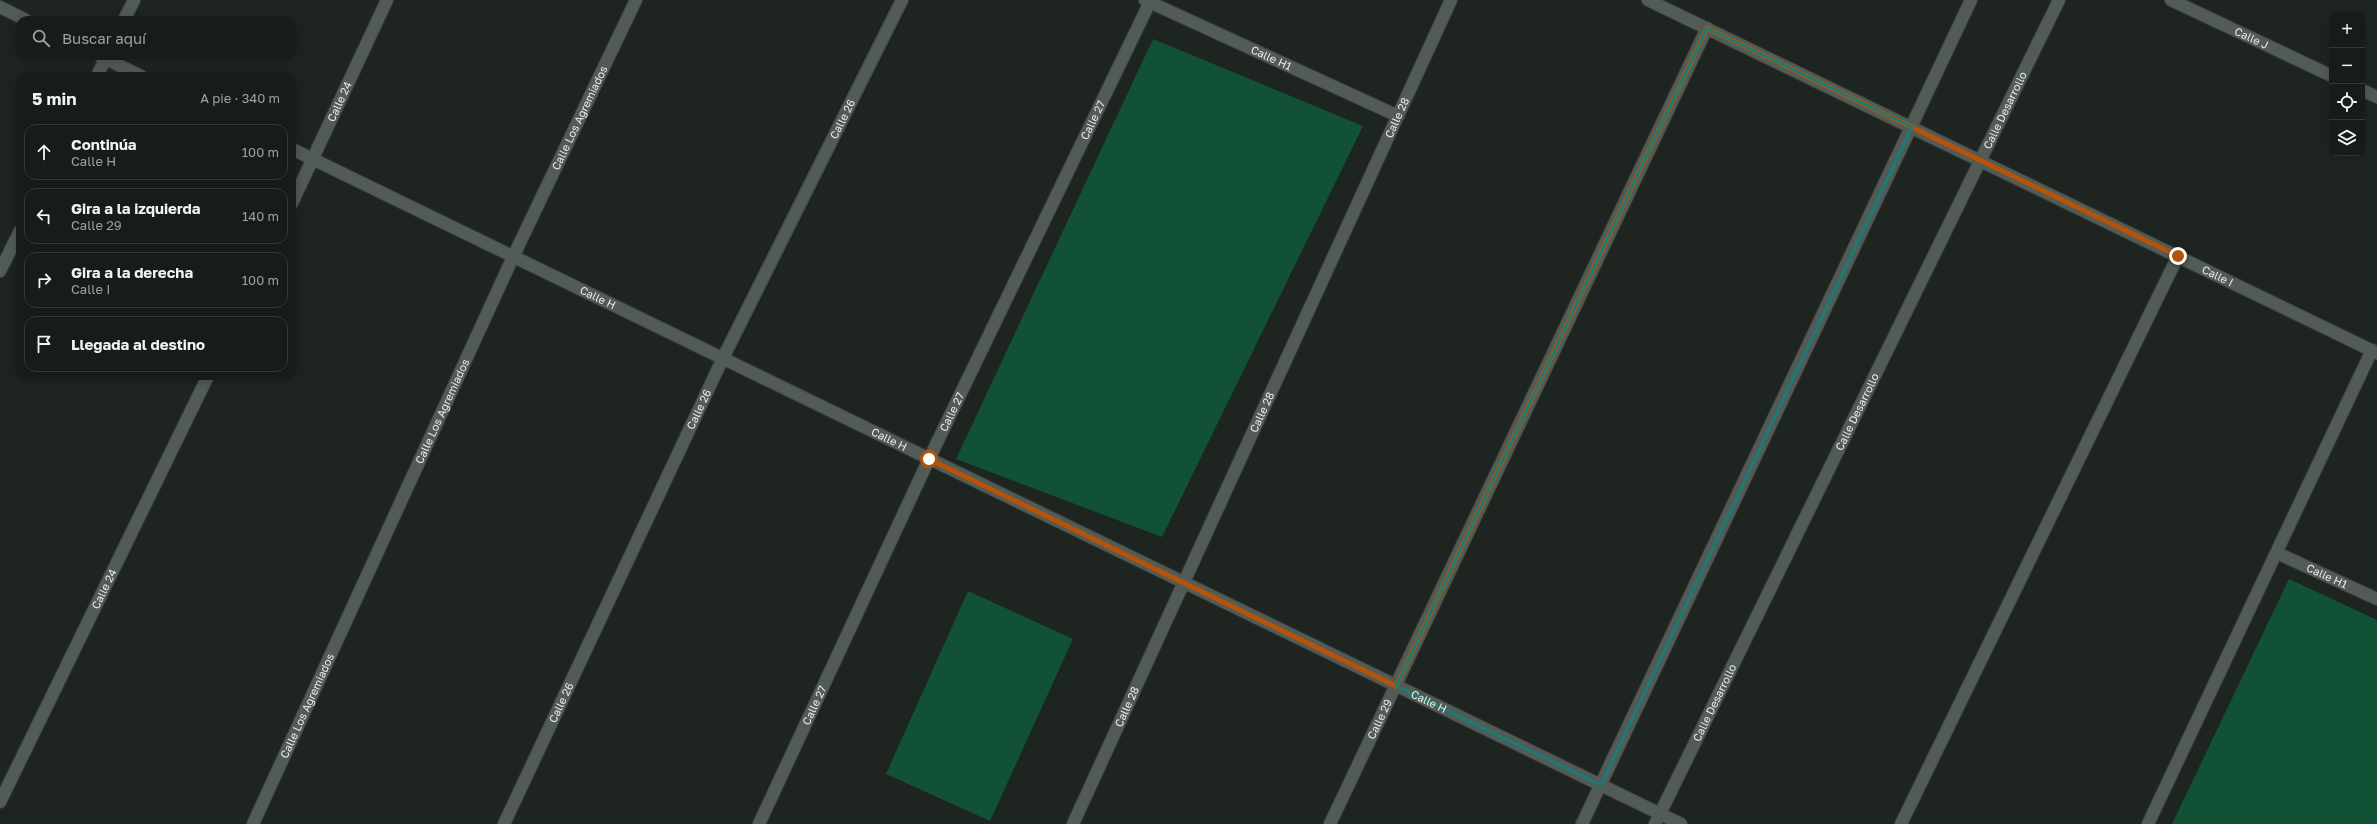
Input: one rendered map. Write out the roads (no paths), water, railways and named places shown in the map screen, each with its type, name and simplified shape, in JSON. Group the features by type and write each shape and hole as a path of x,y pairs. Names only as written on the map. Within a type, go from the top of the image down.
{"street":[{"path":"126,16 134,0"},
{"name":"Calle 24","path":"296,195 387,0"},
{"name":"Calle Los Agremiados","path":"253,824 513,257 636,0"},
{"name":"Calle 26","path":"504,824 722,358 902,0"},
{"name":"Calle 28","path":"1073,824 1451,0"},
{"name":"Calle I","path":"1648,0 2375,351"},
{"path":"1582,824 1912,128 1971,0"},
{"name":"Calle Desarrollo","path":"1657,819 2058,0"},
{"name":"Calle J","path":"2171,0 2329,75"},
{"name":"Calle H1","path":"1147,1 1398,116"},
{"name":"Calle 27","path":"759,824 929,459 1147,1"},
{"path":"0,7 18,16"},
{"name":"Calle 29","path":"1330,824 1707,28"},
{"path":"98,72 103,60"},
{"path":"110,60 133,72"},
{"path":"2365,91 2377,97"},
{"name":"Calle H","path":"296,151 1601,785 1657,819 1681,824"},
{"path":"0,272 16,239"},
{"path":"1901,824 2178,256"},
{"path":"2148,824 2375,351"},
{"name":"Calle 24","path":"0,802 206,380"},
{"name":"Calle H1","path":"2277,553 2377,599"}]}
